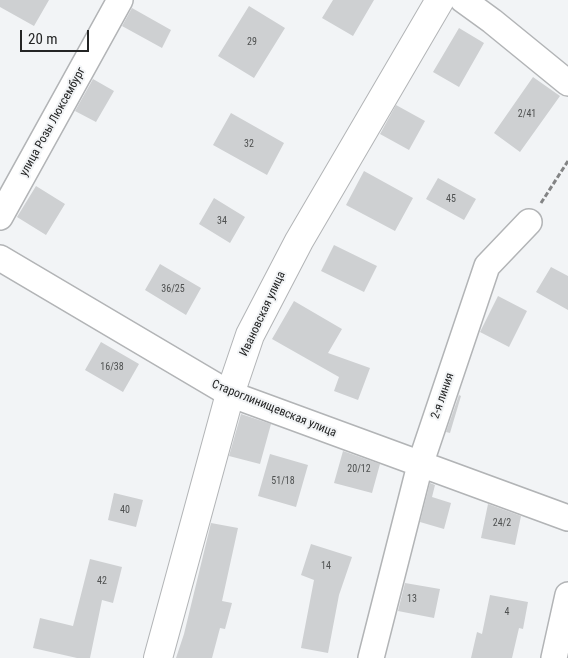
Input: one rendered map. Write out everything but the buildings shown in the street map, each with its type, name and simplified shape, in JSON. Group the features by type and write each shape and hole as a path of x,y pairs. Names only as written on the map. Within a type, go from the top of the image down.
{"main road":[{"name":"Ивановская улица","path":"158,658 230,394 250,336 273,288 440,0"}],"street":[{"name":"улица Розы Люксембург","path":"0,217 120,0"},
{"path":"463,0 492,21 568,83"},
{"name":"2-я линия","path":"372,658 420,466 487,266 529,222"},
{"name":"Староглинищевская улица","path":"0,258 230,394 420,466 568,518"},
{"path":"554,658 568,595"}],"path":[{"path":"529,222 568,160"}]}
